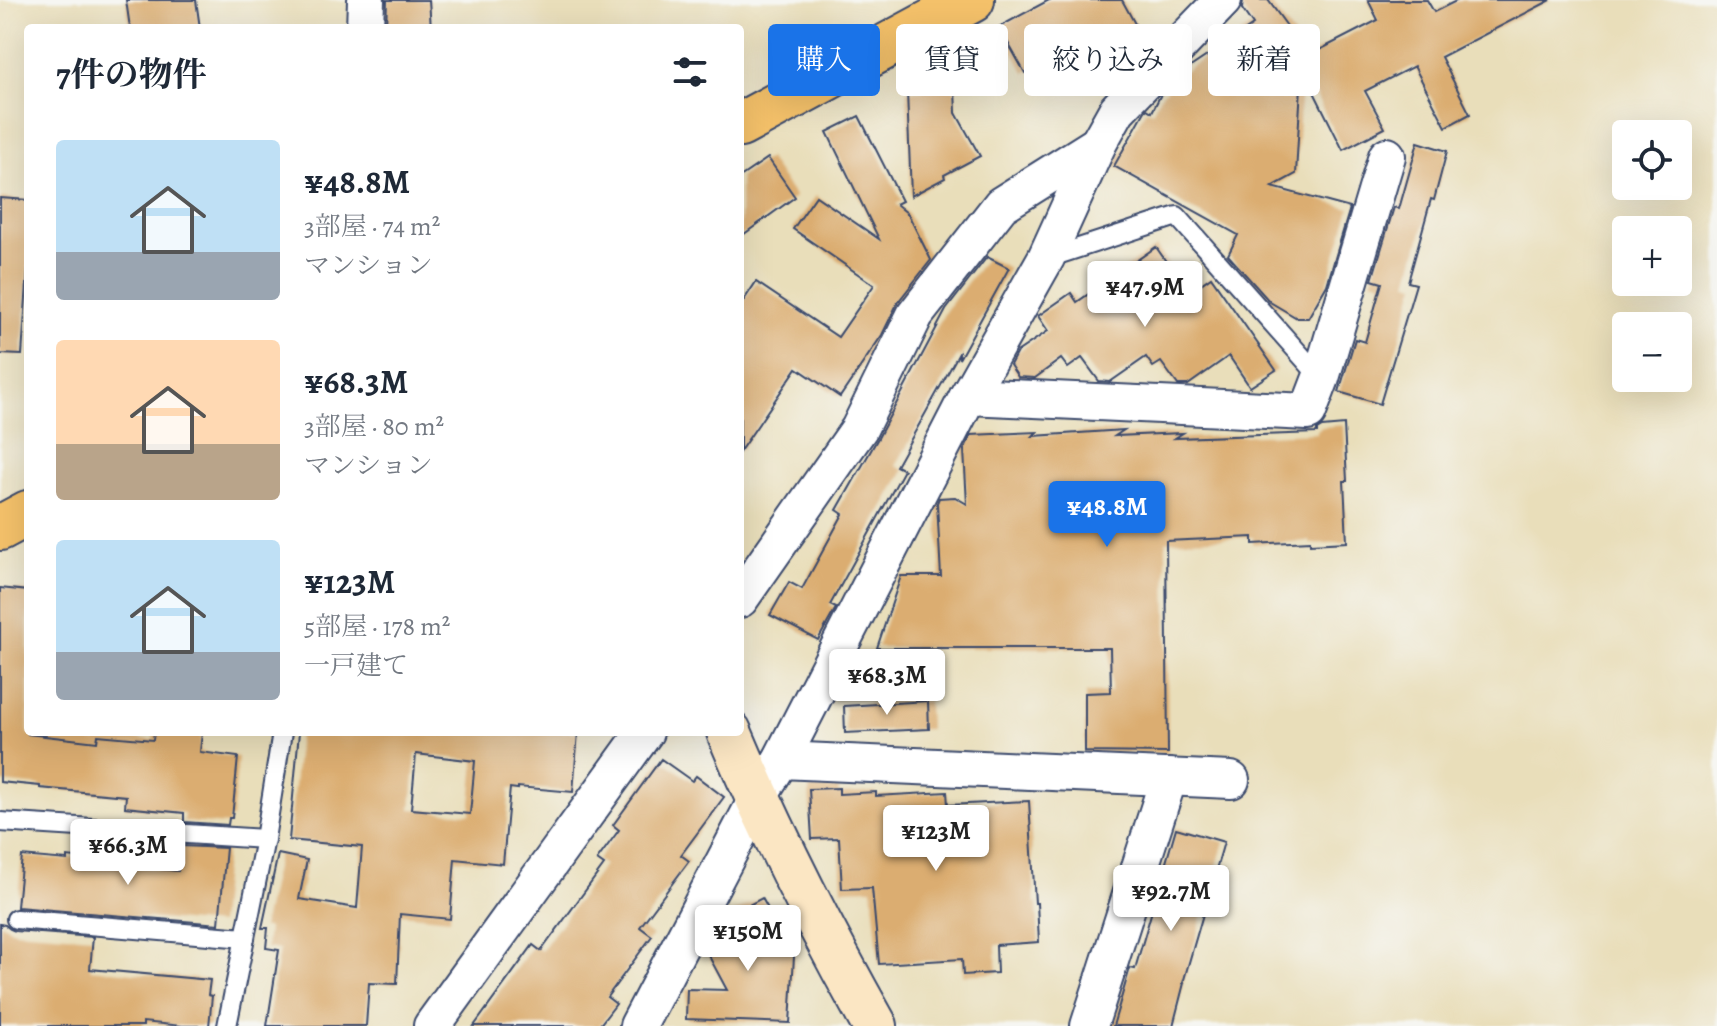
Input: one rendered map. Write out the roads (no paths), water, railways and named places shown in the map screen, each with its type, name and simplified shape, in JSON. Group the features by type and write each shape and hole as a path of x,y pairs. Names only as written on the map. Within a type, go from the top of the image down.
{"highway":[{"path":"744,123 972,0"},
{"path":"0,528 24,515"}],"street":[{"path":"365,24 366,0"},
{"path":"638,1026 758,797 781,760 968,396 1046,258 1098,144 1117,110 1223,0"},
{"path":"744,593 859,429 915,315 1001,205 1098,144"},
{"path":"968,396 1308,412 1387,156"},
{"path":"432,1026 642,736"},
{"path":"731,736 846,974 875,1026"},
{"path":"781,760 1231,780"},
{"path":"1089,1026 1169,777"}],"lane":[{"path":"1046,258 1177,216 1321,378"},
{"path":"227,1026 265,839 281,736"},
{"path":"0,822 265,839"},
{"path":"16,919 245,938"}]}
